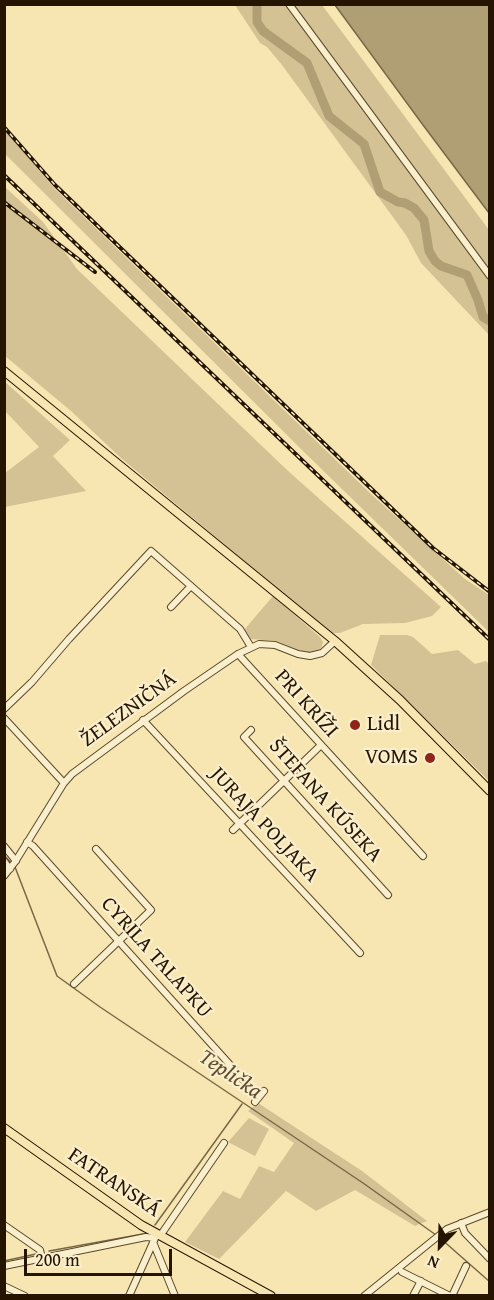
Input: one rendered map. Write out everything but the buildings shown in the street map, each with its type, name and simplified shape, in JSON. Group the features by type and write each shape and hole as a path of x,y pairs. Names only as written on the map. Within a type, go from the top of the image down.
{"main road":[{"path":"4,371 335,641 389,689 489,791"},
{"name":"FATRANSKÁ","path":"4,1128 156,1237 271,1296"}],"street":[{"path":"289,4 489,276"},
{"path":"4,709 32,682 151,551 240,629 251,647"},
{"path":"171,607 191,586"},
{"name":"ŽELEZNIČNÁ","path":"4,876 64,783 81,765 143,720 251,647 259,644 275,645 297,654 310,656 322,652 335,641"},
{"name":"PRI KRÍŽI","path":"238,654 423,856"},
{"path":"4,718 64,783"},
{"name":"JURAJA POLJAKA","path":"143,720 360,953"},
{"name":"ŠTEFANA KÚSEKA","path":"251,730 244,736 388,895"},
{"path":"233,830 321,745"},
{"name":"CYRILA TALAPKU","path":"27,842 259,1097"},
{"path":"4,846 13,865"},
{"path":"74,984 150,910 96,849"},
{"path":"4,861 13,865"},
{"path":"129,1296 156,1237 224,1143"},
{"path":"364,1296 438,1236 489,1212"},
{"path":"461,1224 465,1233 489,1259"},
{"path":"4,1225 40,1250 42,1258"},
{"path":"4,1266 146,1237 156,1237"},
{"path":"156,1237 175,1296"},
{"path":"402,1272 451,1296 466,1266"},
{"path":"413,1296 420,1281"},
{"path":"4,1286 25,1296"}],"shaded area":[{"path":"235,5 322,5 489,230 489,335 421,263 406,235 282,65 267,47 260,43"},
{"path":"335,5 489,5 489,213 423,125"},
{"path":"5,130 54,188 370,493 465,579 489,595 489,632 304,452 5,154"},
{"path":"4,186 43,222 77,269 287,470 441,607 432,616 405,623 363,624 340,633 331,633 122,459 71,411 5,356"},
{"path":"4,381 70,440 53,456 86,491 5,507 5,473 39,447 5,411"},
{"path":"273,596 320,637 323,642 321,648 315,652 306,653 277,641 251,639 244,630"},
{"path":"380,635 407,635 413,637 432,654 458,650 475,664 486,661 489,664 489,781 371,665"},
{"path":"258,1103 362,1171 427,1221 415,1226 355,1190 316,1211 286,1191 219,1259 185,1242 223,1191 240,1199 259,1166 274,1172 294,1143 248,1111"},
{"path":"249,1118 269,1129 255,1156 228,1142"}],"waterway":[{"path":"257,4 257,22 263,31 307,63 329,116 364,144 380,192 414,208 424,220 429,251 435,261 441,266 467,275 483,317 490,321"},
{"name":"Teplička","path":"4,855 11,863"},
{"name":"Teplička","path":"15,867 57,976 436,1235"},
{"path":"155,1225 242,1104"},
{"path":"49,1251 143,1234"},
{"name":"Teplička","path":"440,1238 490,1282"},
{"path":"4,1261 36,1254"}],"railway":[{"path":"4,127 55,185 433,548 490,592"},
{"path":"4,175 490,640"},
{"path":"4,202 95,272"}],"place":[{"name":"Lidl","path":"355,725"},
{"name":"VOMS","path":"430,758"}]}
